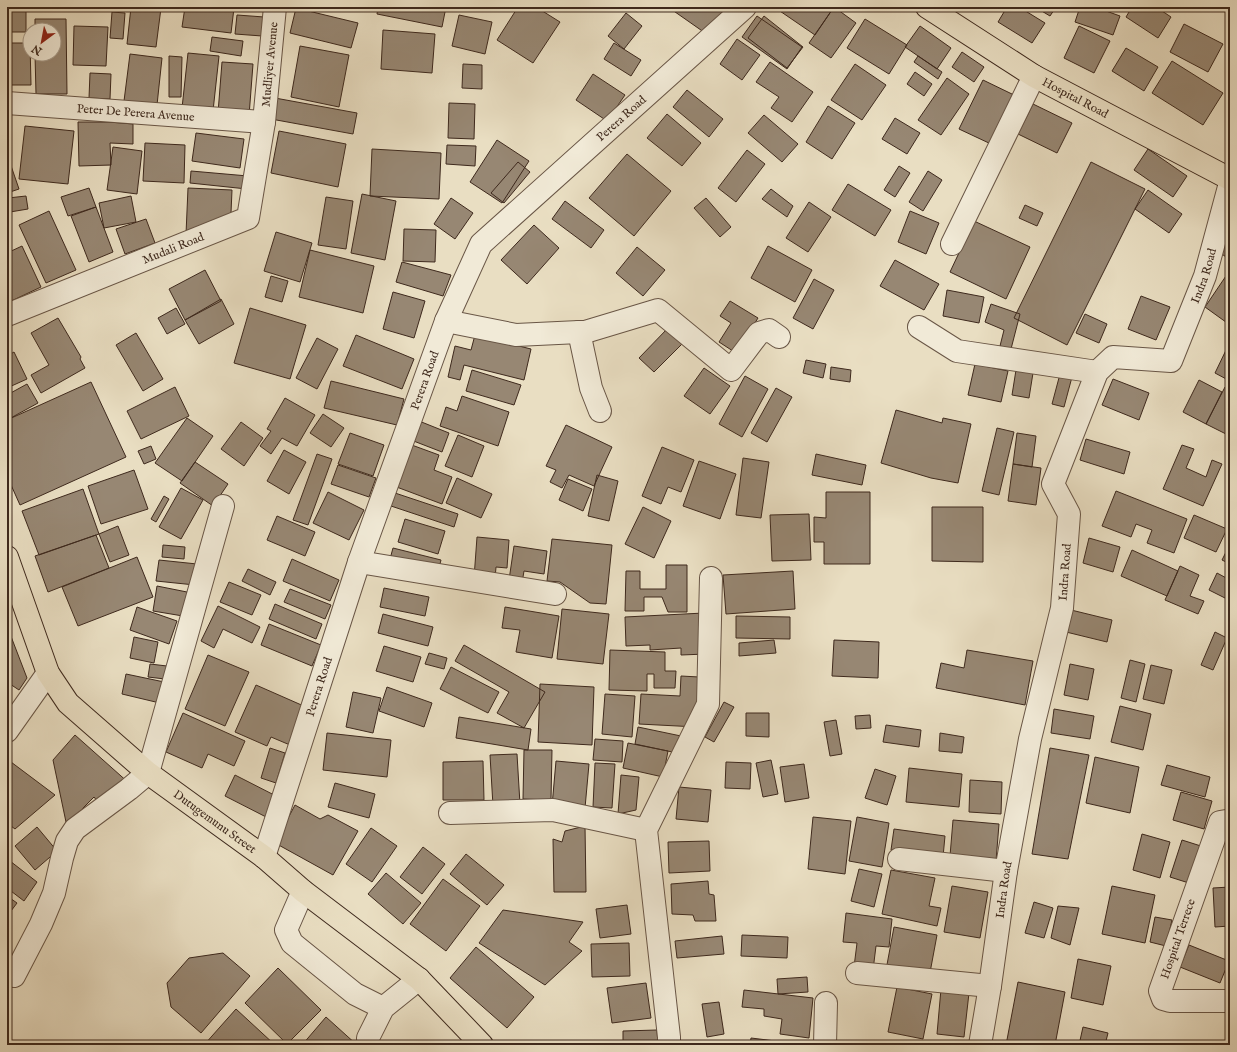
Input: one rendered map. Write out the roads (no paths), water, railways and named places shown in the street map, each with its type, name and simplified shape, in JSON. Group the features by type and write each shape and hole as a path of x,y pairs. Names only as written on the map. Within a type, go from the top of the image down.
{"main road":[{"name":"Hospital Road","path":"927,7 1034,76 1230,179"},
{"name":"Dutugemunu Street","path":"7,557 48,673 68,703 148,773 264,857 303,891 419,979 482,1045"}],"street":[{"name":"Mudliyer Avenue","path":"264,122 275,7"},
{"name":"Perera Road","path":"264,857 359,562 446,321 481,244 745,7"},
{"path":"952,244 1034,76"},
{"name":"Peter De Perera Avenue","path":"7,103 264,122"},
{"name":"Mudali Road","path":"7,314 248,218 264,122"},
{"name":"Indra Road","path":"980,1045 1006,871 1030,738 1062,608 1069,514 1053,484 1097,372 1113,358 1171,361 1205,276 1230,183"},
{"path":"446,321 516,335 585,332 658,310 731,370 759,333 769,330 779,337"},
{"path":"919,327 957,351 1097,372"},
{"path":"579,332 591,388 600,411"},
{"path":"14,976 52,899 62,858 68,841 75,829 148,773 223,506"},
{"path":"359,562 555,594"},
{"path":"668,1045 669,1036 646,830 708,704 711,578"},
{"path":"7,731 48,673"},
{"path":"450,813 553,810 646,830"},
{"name":"Hospital Terrece","path":"1228,822 1220,822 1160,990 1163,999 1170,1001 1230,1000"},
{"path":"899,859 1006,871"},
{"path":"303,891 286,930 292,942 355,994 383,1008"},
{"path":"857,973 990,986"},
{"path":"368,1038 383,1008 419,979"},
{"path":"825,1045 826,1003"}]}
